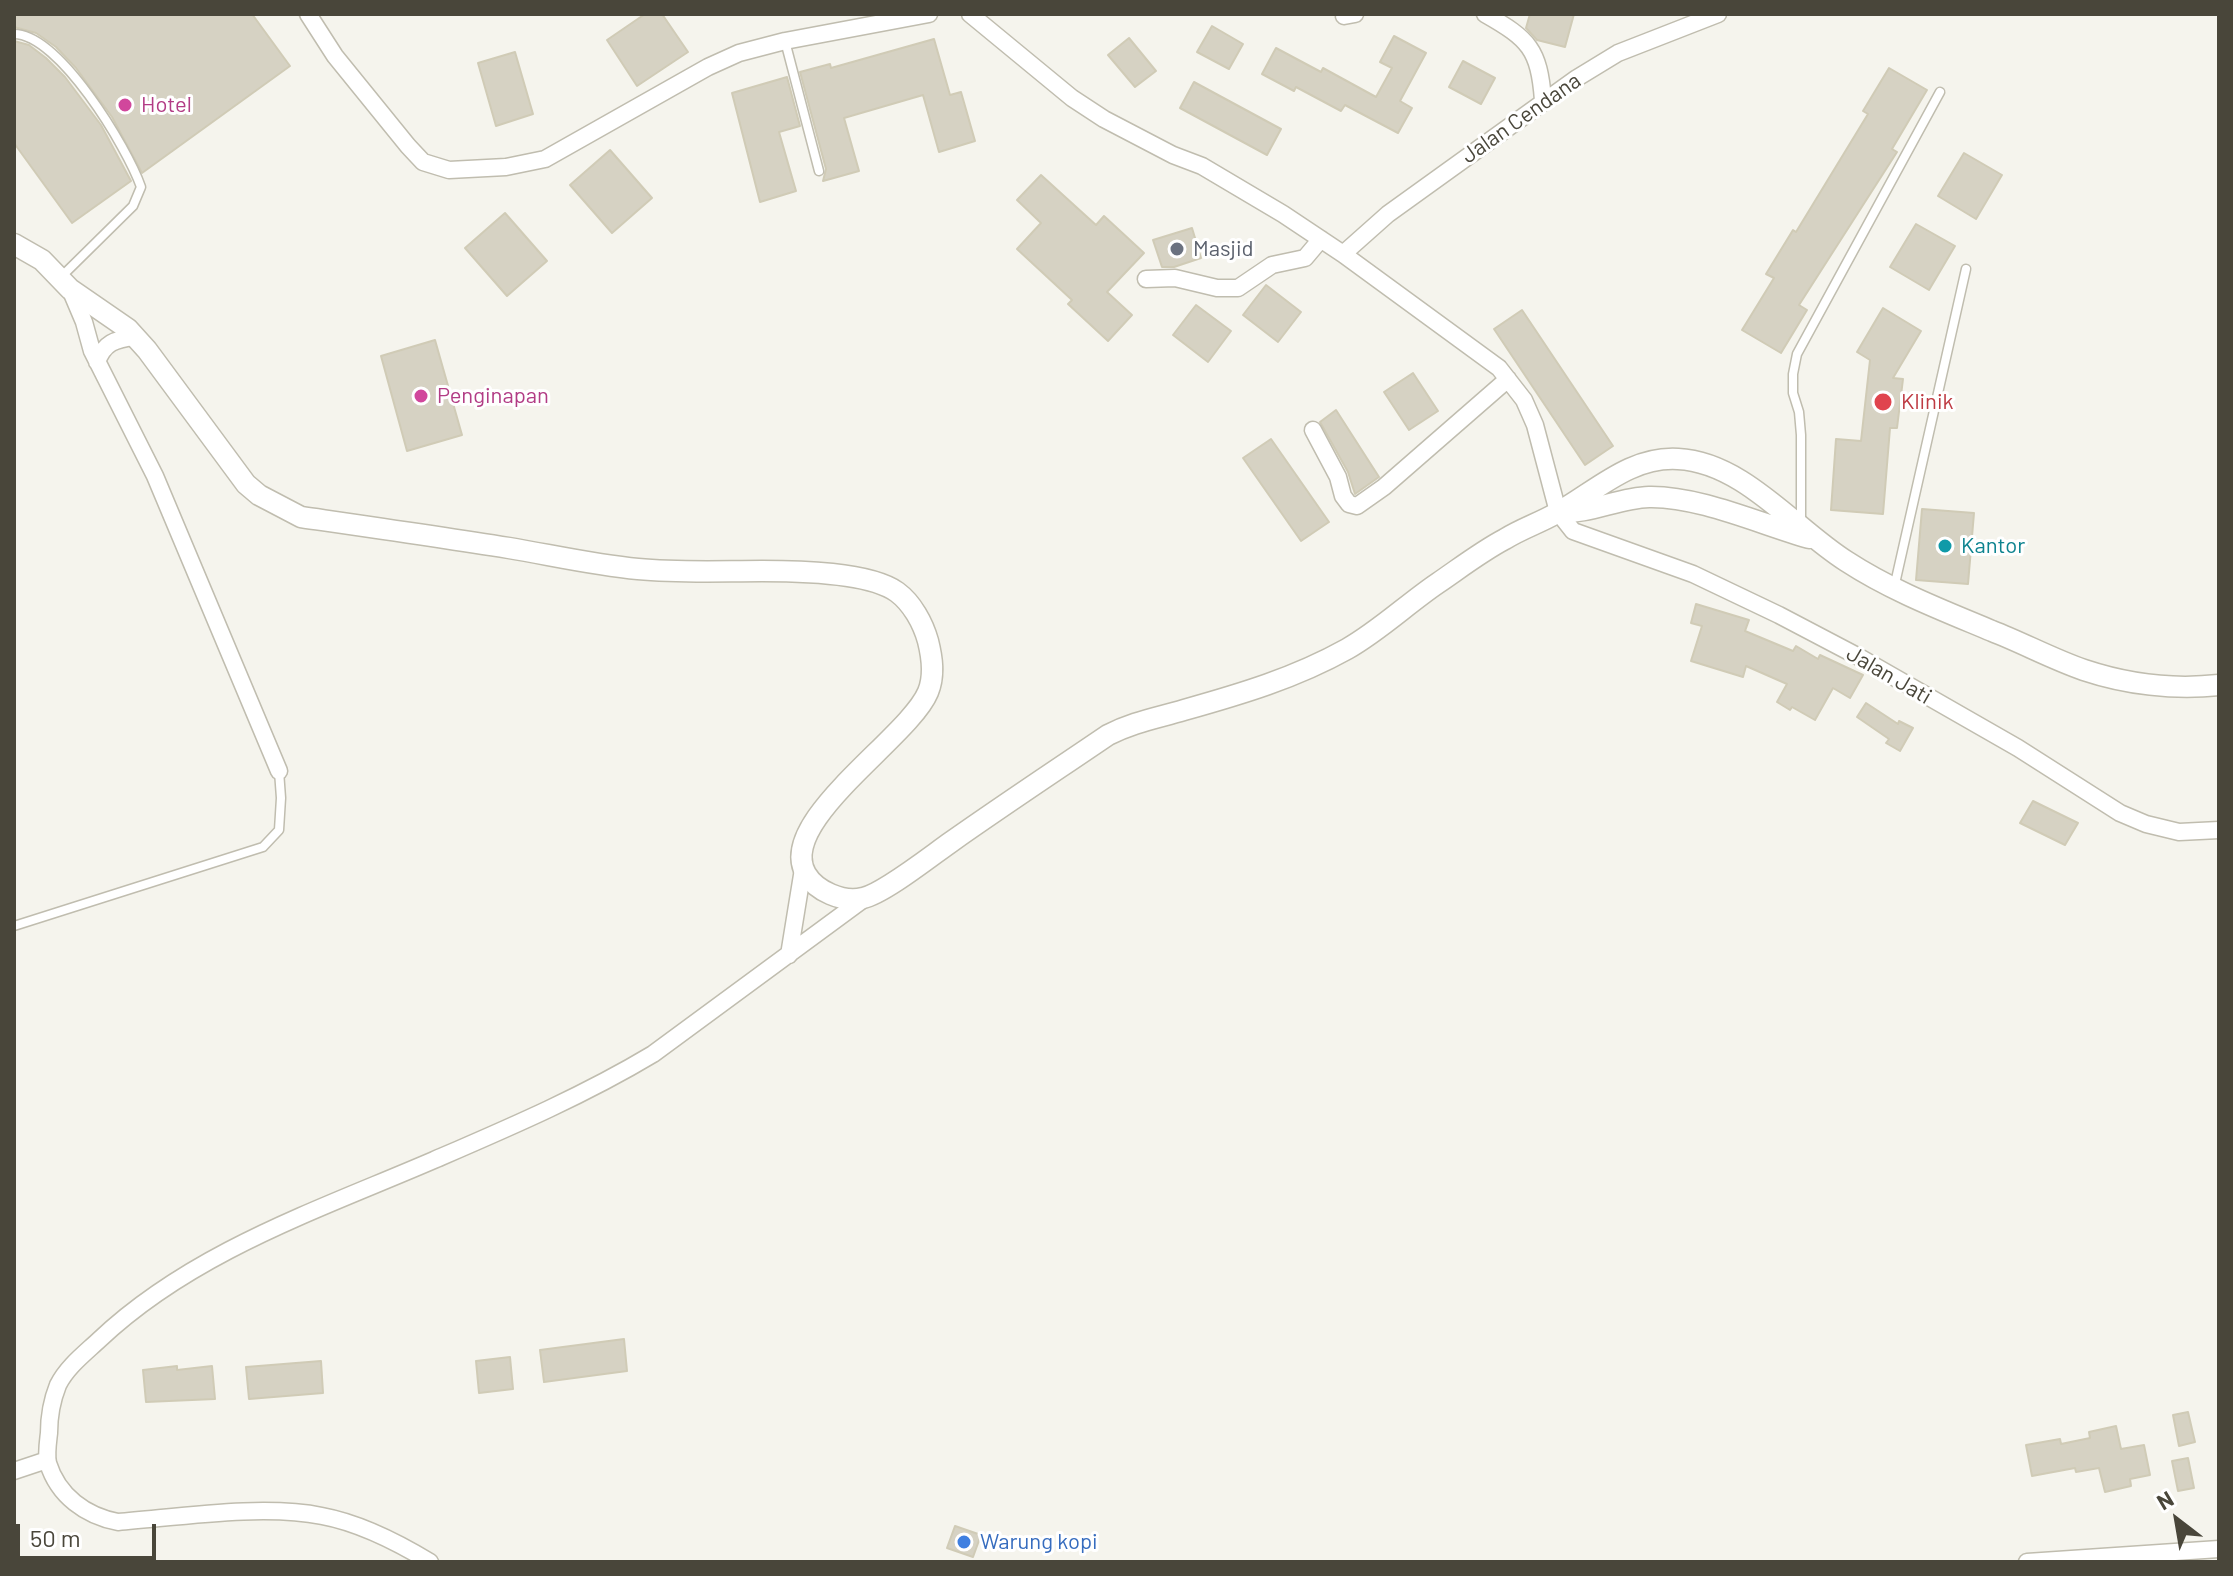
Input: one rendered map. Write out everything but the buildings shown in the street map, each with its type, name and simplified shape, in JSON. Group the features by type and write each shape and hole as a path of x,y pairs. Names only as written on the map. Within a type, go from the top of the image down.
{"street":[{"path":"308,14 335,56 408,146 423,162 449,170 506,167 545,159 708,67 739,53 785,41 929,14"},
{"path":"970,14 1072,98 1104,119 1173,155 1202,166 1321,239 1472,347 1508,379 1524,400 1535,425 1558,512"},
{"path":"1485,14 1514,31 1534,53 1543,100"},
{"name":"Jalan Cendana","path":"1343,254 1388,214 1543,100 1618,53 1718,14"},
{"path":"1146,279 1175,278 1217,288 1238,288 1272,265 1305,258 1321,239"},
{"path":"14,244 42,260 65,283 128,329 246,484 259,495 301,517 639,569 818,573 884,585 897,592 918,616 926,634 933,667 928,691 910,719 819,813 803,847 803,869 789,955"},
{"path":"65,283 97,362 155,476 279,771"},
{"path":"97,362 102,350 110,343 135,337"},
{"path":"1313,430 1338,477 1343,496 1349,504 1357,506 1384,487 1508,379"},
{"path":"430,1562 360,1527 321,1515 260,1512 118,1522 85,1512 69,1498 47,1460 49,1423 59,1383 74,1363 115,1324 189,1272 279,1226 491,1135 626,1071 865,898 906,874 1108,735 1143,720 1260,689 1316,665 1350,647 1504,539 1558,512 1629,469 1678,459 1696,462 1743,482 1787,513 1845,561 1894,589 2087,671 2164,687 2219,685"},
{"path":"1558,512 1602,508 1644,497 1684,499 1817,540"},
{"name":"Jalan Jati","path":"1558,512 1573,531 1583,536 1693,574 1859,657 2018,748 2120,813 2146,824 2179,832 2219,830"},
{"path":"803,869 811,881 822,889 848,900 865,898"},
{"path":"14,1471 47,1460"},
{"path":"2027,1562 2219,1549"}],"lane":[{"path":"14,34 24,34 53,53 98,108 133,166 141,187 133,206 65,283"},
{"path":"785,41 819,171"},
{"path":"1801,526 1801,435 1793,393 1797,354 1940,92"},
{"path":"1894,589 1966,269"},
{"path":"14,926 263,847 279,830 279,771"}],"place":[{"name":"Hotel","path":"125,105"},
{"name":"Masjid","path":"1177,249"},
{"name":"Penginapan","path":"421,396"},
{"name":"Klinik","path":"1883,402"},
{"name":"Kantor","path":"1945,546"},
{"name":"Warung kopi","path":"964,1542"}]}
